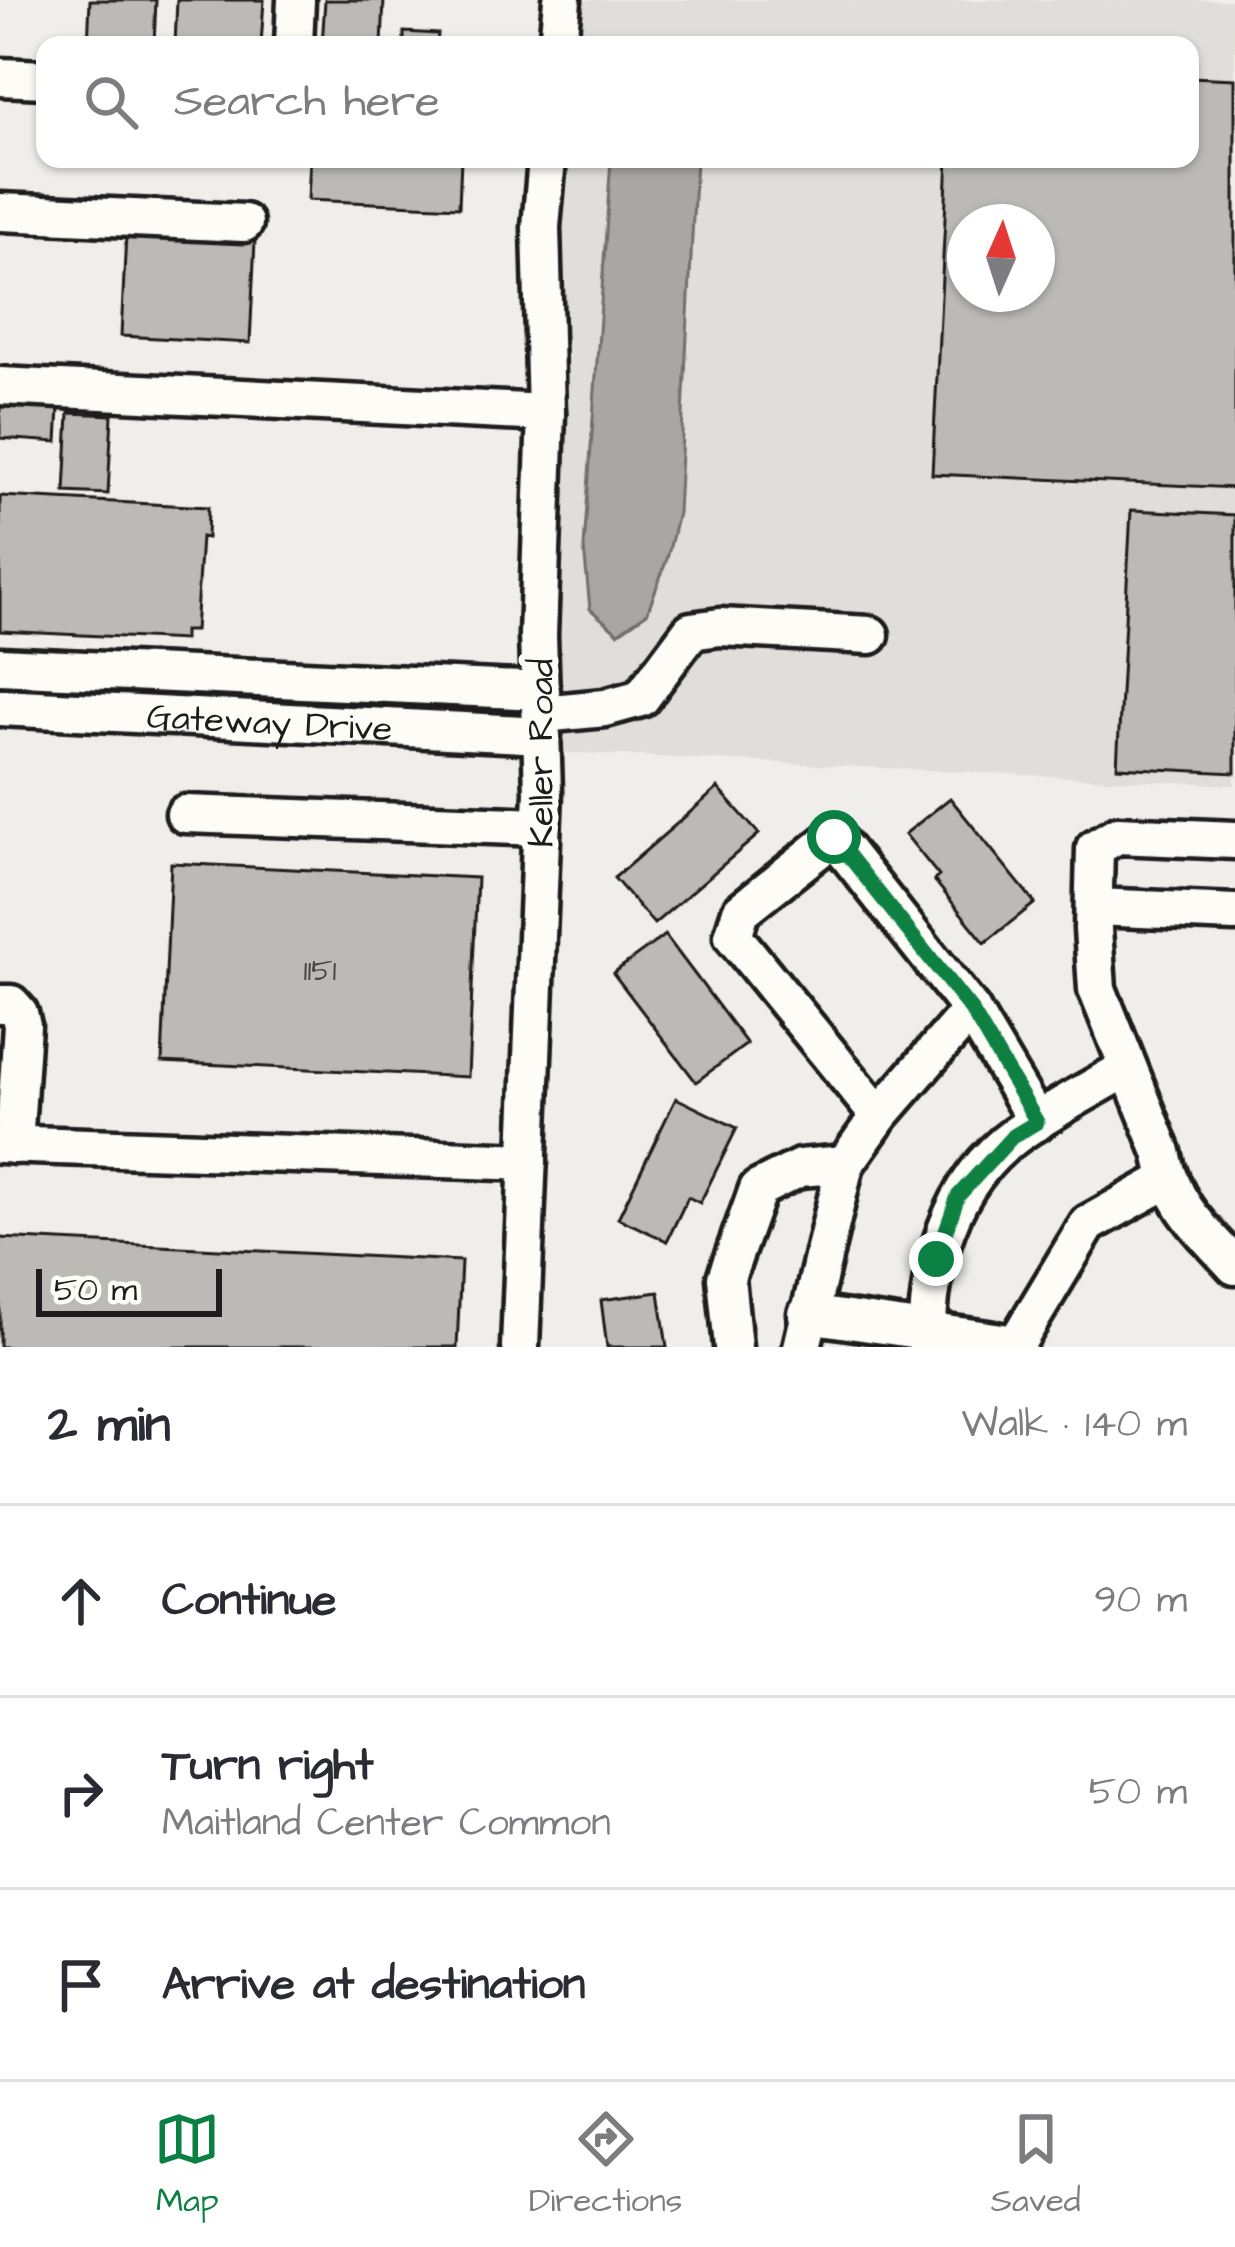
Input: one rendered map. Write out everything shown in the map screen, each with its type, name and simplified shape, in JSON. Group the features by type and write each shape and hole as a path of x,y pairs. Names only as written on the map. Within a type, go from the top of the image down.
{"street":[{"path":"294,36 296,0"},
{"path":"559,36 562,0"},
{"path":"0,77 36,79"},
{"name":"Keller Road","path":"520,1347 542,827 538,635 546,413 541,226 546,168"},
{"path":"0,212 244,224"},
{"path":"0,386 546,413"},
{"path":"542,713 605,708 641,698 691,631 719,627 870,635"},
{"name":"Gateway Drive","path":"0,666 542,713"},
{"name":"Gateway Drive","path":"0,707 542,713"},
{"path":"185,814 542,827"},
{"path":"1235,841 1117,835 1095,848 1094,908 1097,989 1162,1152 1168,1180 1182,1209 1235,1266"},
{"path":"879,1116 733,936 741,910 834,837 971,1010 1037,1122"},
{"path":"1094,908 1235,914"},
{"path":"0,1004 11,1004 22,1025 9,1084 7,1145 528,1162"},
{"path":"971,1010 879,1116 845,1164 804,1330 1016,1344 1088,1224 1168,1180"},
{"path":"927,1338 936,1259 958,1196 1012,1137 1127,1068"},
{"path":"733,1347 726,1278 758,1189 800,1168 845,1164"}],"shaded area":[{"path":"575,0 1235,0 1235,785 555,752 554,227 559,168 610,168 584,548 647,613 678,513 696,168 1199,168 1199,36 572,36"},
{"path":"610,168 696,168 678,513 647,613 618,633 590,609 584,548"}],"building":[{"path":"90,0 156,0 154,36 88,36"},
{"path":"177,0 264,0 262,36 175,36"},
{"path":"325,0 384,0 382,36 323,36"},
{"path":"404,32 438,34 438,36 404,36"},
{"path":"1199,77 1235,79 1235,488 932,474 948,168 1199,168"},
{"path":"310,168 461,168 459,207 308,200"},
{"path":"126,234 255,241 250,343 121,336"},
{"path":"0,404 59,408 57,442 0,438"},
{"path":"69,413 112,415 108,494 65,492"},
{"path":"0,496 208,507 207,538 201,537 195,631 184,631 184,640 0,631"},
{"path":"1131,510 1235,515 1235,773 1117,767"},
{"path":"718,788 759,834 654,924 614,878"},
{"path":"950,798 1035,903 985,943 934,880 939,876 905,834"},
{"path":"171,863 477,878 468,1077 162,1062"},
{"path":"665,935 747,1044 696,1082 613,973"},
{"path":"676,1098 737,1128 700,1203 688,1197 667,1241 618,1218"},
{"path":"0,1238 461,1261 457,1347 0,1347"},
{"path":"659,1292 667,1347 607,1347 601,1300"}],"route":[{"path":"834,837 971,1010 1037,1122 1012,1137 958,1196 936,1259"}]}
